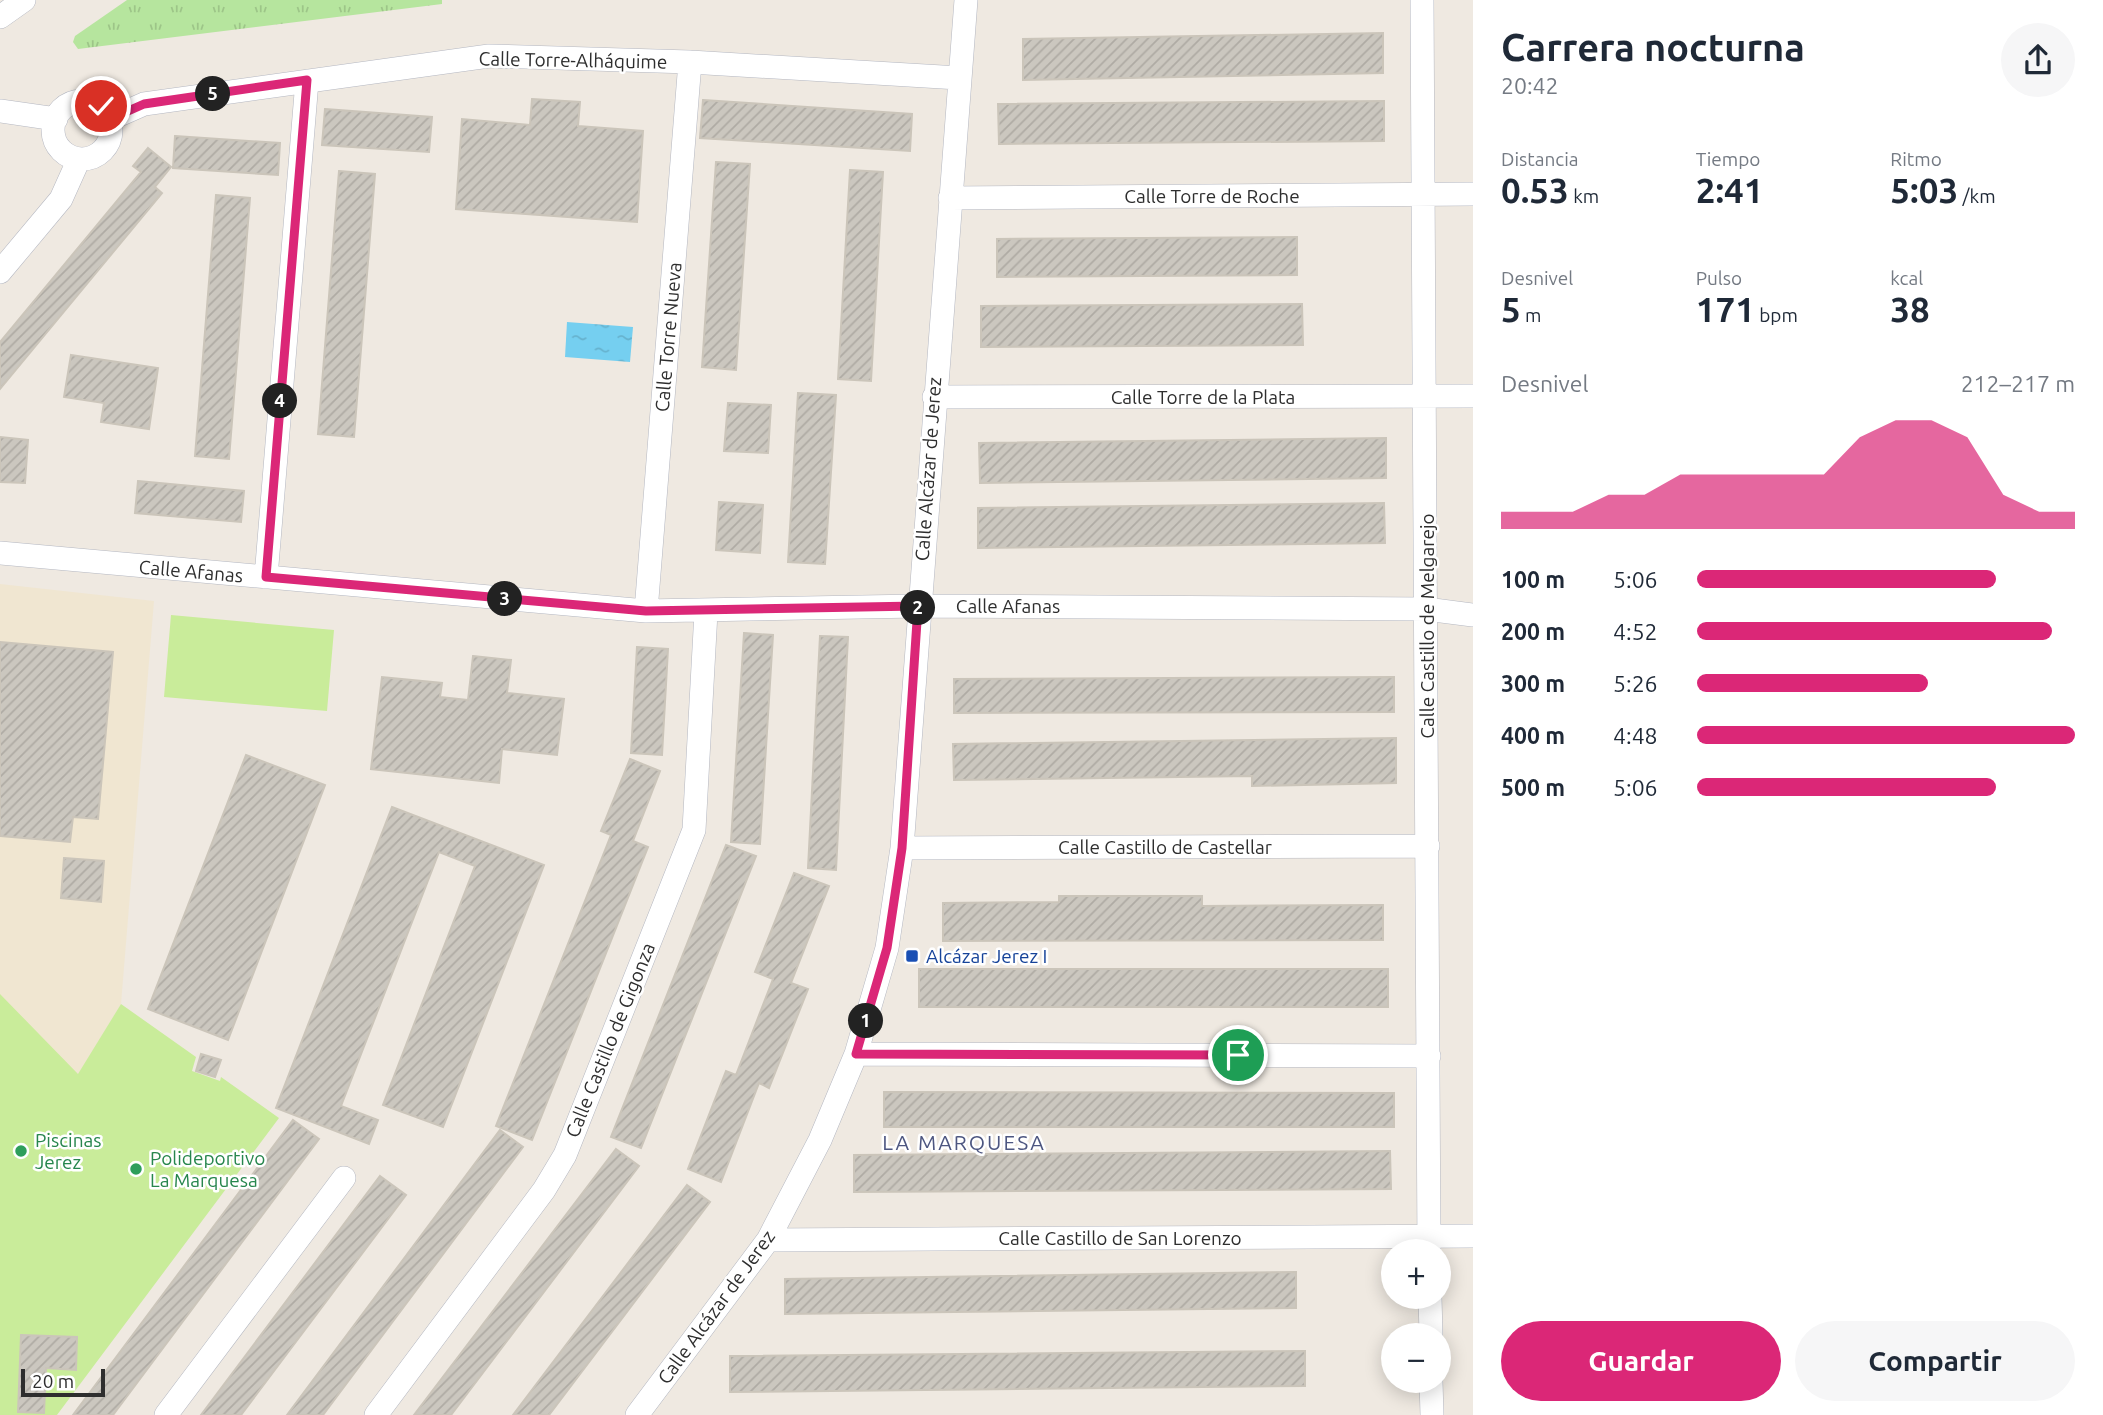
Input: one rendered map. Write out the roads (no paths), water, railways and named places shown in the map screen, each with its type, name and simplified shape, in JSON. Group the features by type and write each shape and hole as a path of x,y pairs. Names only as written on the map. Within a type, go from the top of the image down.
{"street":[{"path":"0,17 24,0"},
{"name":"Calle Alcázar de Jerez","path":"647,1412 768,1240 820,1140 856,1054 887,948 902,848 918,606 966,0"},
{"name":"Calle Castillo de Melgarejo","path":"1422,0 1429,1239"},
{"name":"Calle Torre-Alháquime","path":"110,119 144,104 489,56 690,62 959,78"},
{"name":"Calle Torre Nueva","path":"646,611 690,62"},
{"path":"266,577 307,80"},
{"path":"82,100 101,106 110,119 112,132 104,150 96,156 79,159 68,155 55,141 56,118 64,106 82,100"},
{"path":"0,111 56,118"},
{"path":"0,272 61,198 79,159"},
{"name":"Calle Torre de Roche","path":"950,198 1473,194"},
{"name":"Calle Torre de la Plata","path":"934,397 1473,396"},
{"name":"Calle Afanas","path":"0,553 646,611 706,612 918,606 1426,609 1473,615"},
{"name":"Calle Castillo de Gigonza","path":"376,1415 544,1190 565,1155 694,830 706,612"},
{"name":"Calle Castillo de Castellar","path":"902,848 1428,846"},
{"path":"856,1054 1429,1056"},
{"path":"166,1415 344,1178"},
{"name":"Calle Castillo de San Lorenzo","path":"1451,1240 1473,1236"},
{"name":"Calle Castillo de San Lorenzo","path":"768,1240 1381,1244"},
{"path":"1431,1393 1432,1415"}],"water":[{"path":"567,322 633,327 630,362 565,357"}],"place":[{"name":"Alcázar Jerez I","path":"912,956"},
{"name":"Piscinas Jerez","path":"21,1151"},
{"name":"Polideportivo La Marquesa","path":"136,1169"}],"district":[{"name":"LA MARQUESA","path":"964,1142"}]}
